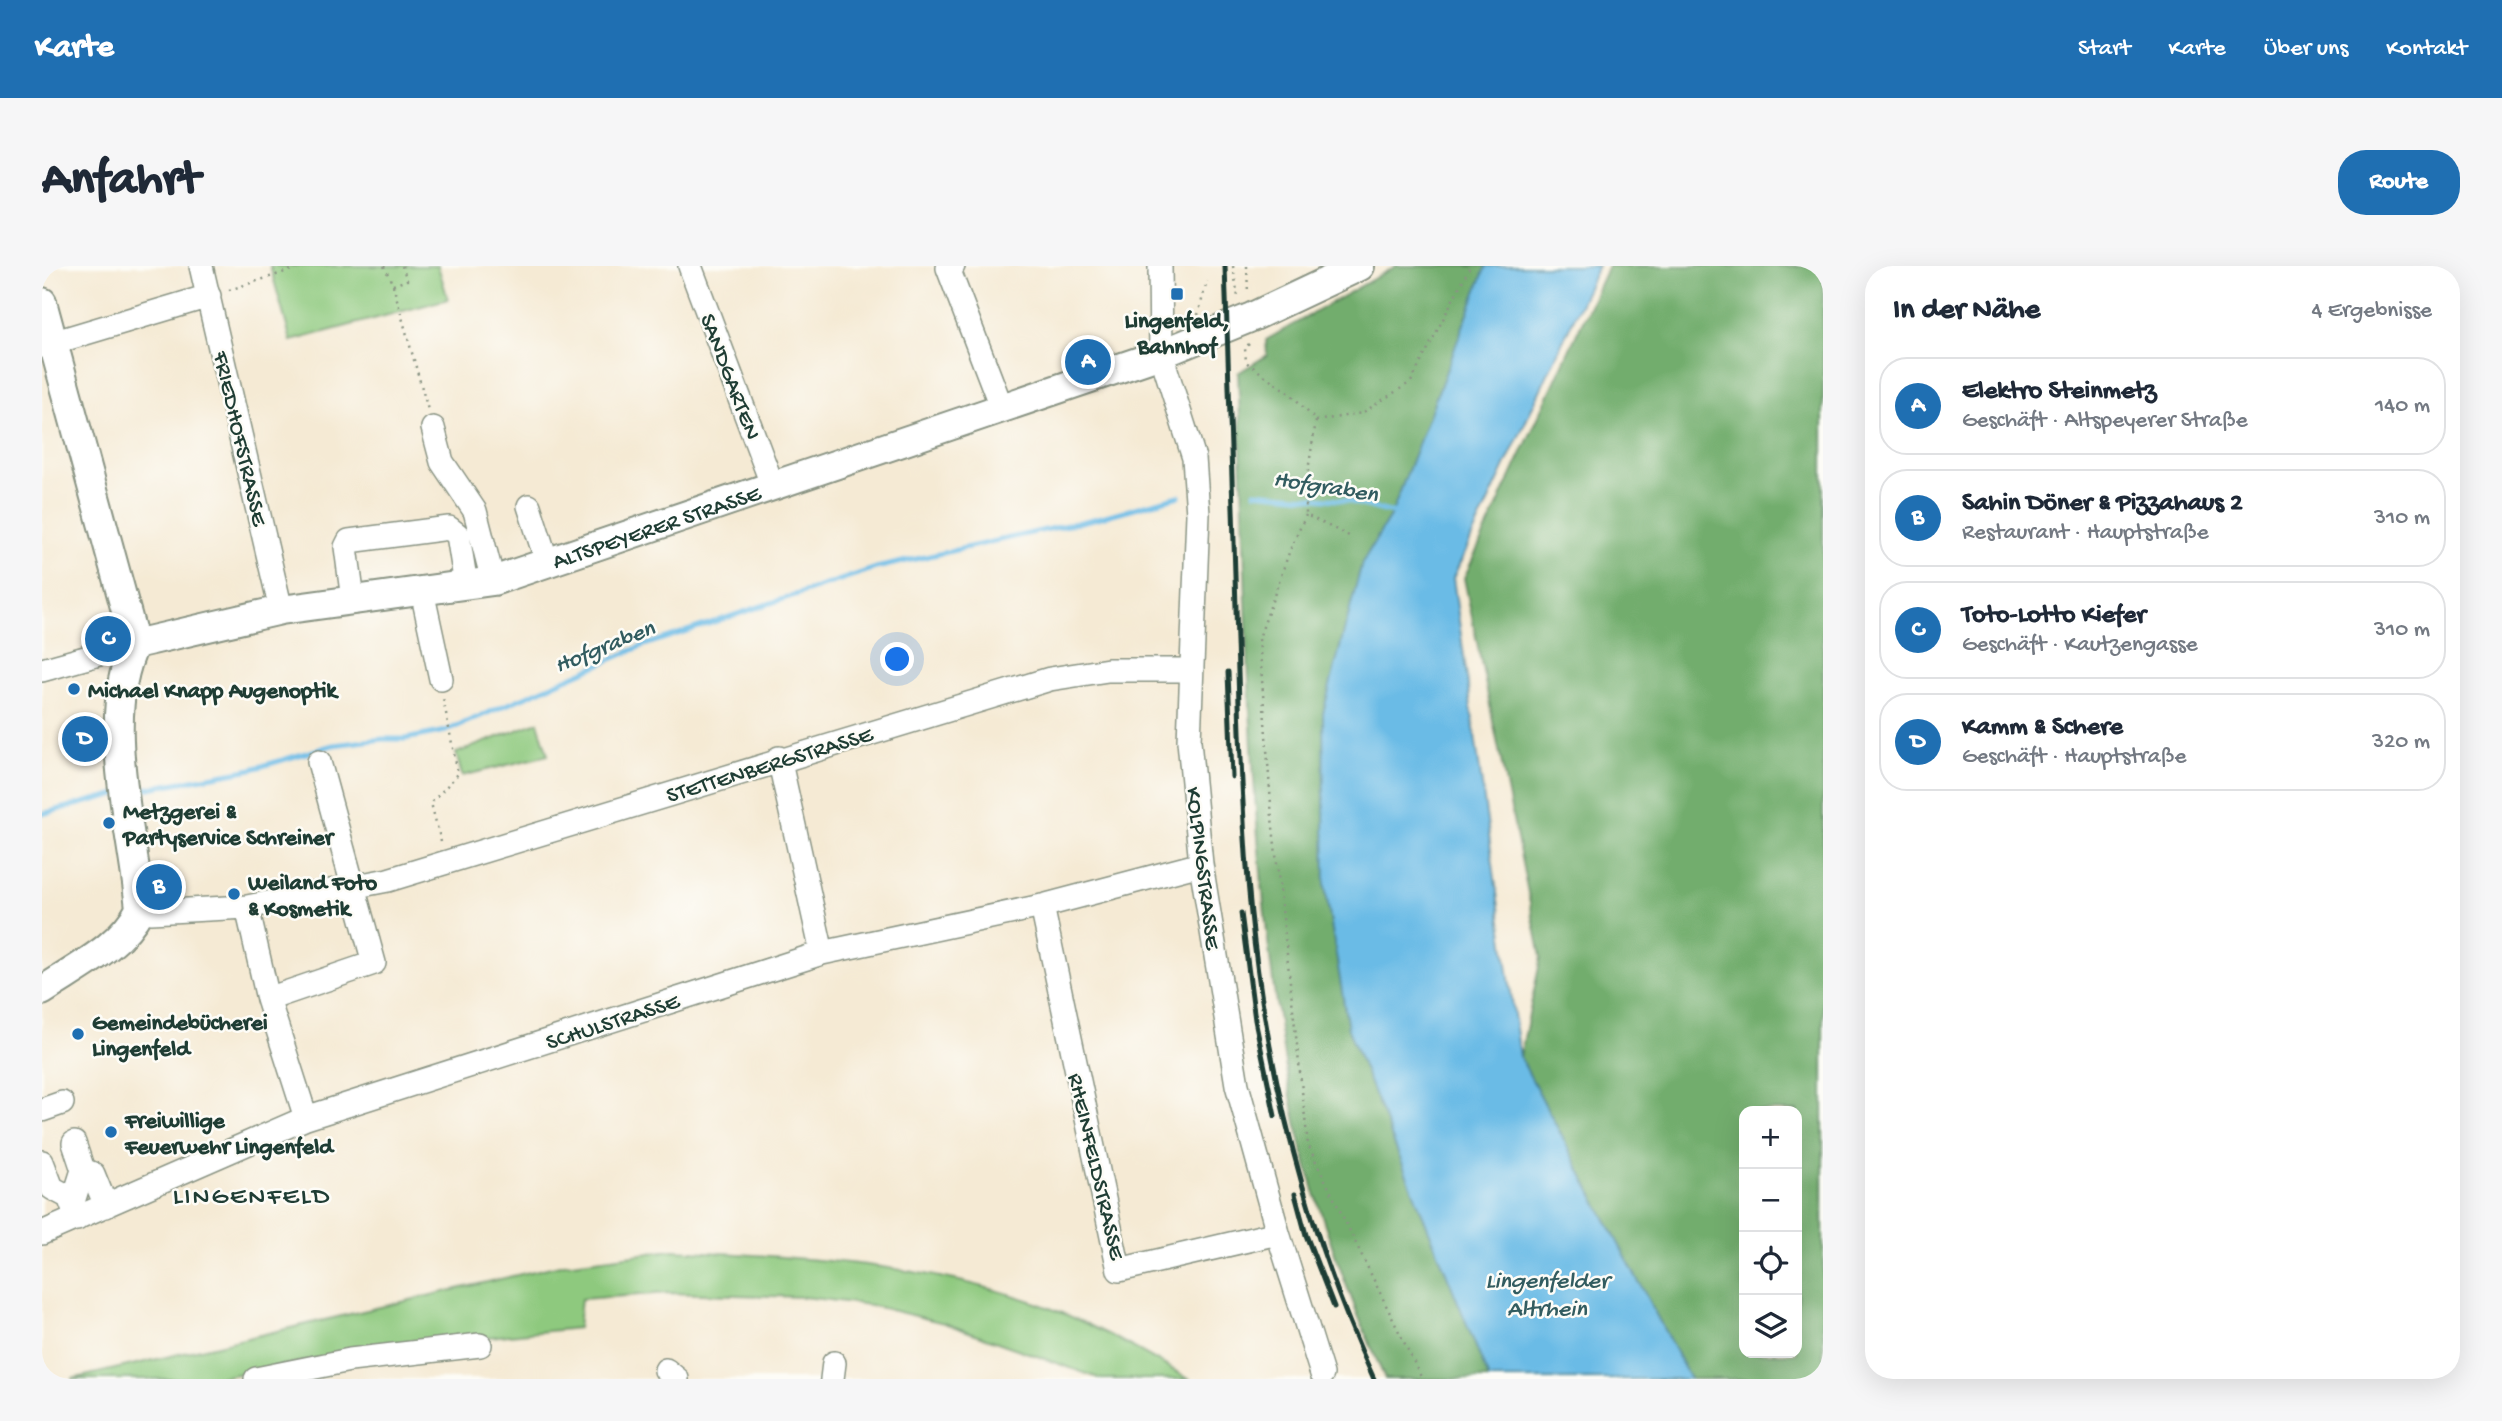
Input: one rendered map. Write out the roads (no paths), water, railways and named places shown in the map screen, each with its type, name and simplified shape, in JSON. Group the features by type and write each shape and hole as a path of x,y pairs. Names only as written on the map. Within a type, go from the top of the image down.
{"main road":[{"name":"ALTSPEYERER STRASSE","path":"135,644 281,610 480,583 1161,354 1252,317 1360,266"},
{"path":"42,302 48,344 135,644 121,682 126,792 140,909 133,925 116,941 42,991"}],"street":[{"name":"FRIEDHOFSTRASSE","path":"201,266 281,610"},
{"name":"SANDGARTEN","path":"690,266 774,486"},
{"path":"953,266 948,268 1002,409"},
{"name":"KOLPINGSTRASSE","path":"1160,266 1161,354 1194,458 1198,514 1189,741 1201,864 1237,1085 1278,1233 1322,1374"},
{"path":"48,344 209,296"},
{"path":"433,428 442,462 475,511 480,583"},
{"path":"529,506 547,562"},
{"path":"353,600 346,547 349,541 449,528 458,535 480,583"},
{"path":"422,591 441,678"},
{"path":"42,670 135,644"},
{"name":"STETTENBERGSTRASSE","path":"140,909 150,912 247,908 352,888 446,862 779,758 1049,678 1108,670 1192,670"},
{"path":"779,758 822,953"},
{"path":"268,999 374,963 319,762"},
{"name":"SCHULSTRASSE","path":"42,1233 74,1212 106,1206 306,1118 822,953 1042,905 1201,864"},
{"name":"RHEINFELDSTRASSE","path":"1042,905 1119,1270 1278,1233"},
{"path":"247,908 268,999 306,1118"},
{"path":"74,1143 83,1170 74,1212"},
{"path":"42,1163 52,1188 69,1197 74,1212"},
{"path":"83,1170 93,1174 106,1206"},
{"path":"258,1379 350,1360 480,1345"}],"water":[{"name":"Lingenfelder Altrhein","path":"1486,266 1598,266 1453,578 1520,1057 1690,1379 1489,1379 1348,1029 1325,886 1323,713 1362,563 1392,513"}],"waterway":[{"name":"Hofgraben","path":"1255,492 1348,501 1392,513"},
{"name":"Hofgraben","path":"133,791 252,769 333,745 405,739 446,731 642,646 876,568 1098,518 1179,496"},
{"name":"Hofgraben","path":"42,814 117,794"}],"railway":[{"path":"1225,266 1242,778 1248,880 1258,974 1279,1093 1293,1152 1329,1268 1374,1379"},
{"path":"1228,672 1232,777"},
{"path":"1241,913 1255,1020 1275,1116"},
{"path":"1295,1194 1306,1235 1334,1307"}],"place":[{"name":"Lingenfeld, Bahnhof","path":"1177,294"},
{"name":"Elektro Steinmetz","path":"1088,362"},
{"name":"Toto-Lotto Kiefer","path":"108,639"},
{"name":"Michael Knapp Augenoptik","path":"74,689"},
{"name":"Kamm & Schere","path":"85,739"},
{"name":"Metzgerei & Partyservice Schreiner","path":"109,823"},
{"name":"Sahin Döner & Pizzahaus 2","path":"159,887"},
{"name":"Weiland Foto & Kosmetik","path":"234,894"},
{"name":"Gemeindebücherei Lingenfeld","path":"78,1034"},
{"name":"Freiwillige Feuerwehr Lingenfeld","path":"111,1132"}],"district":[{"name":"LINGENFELD","path":"252,1194"}]}
